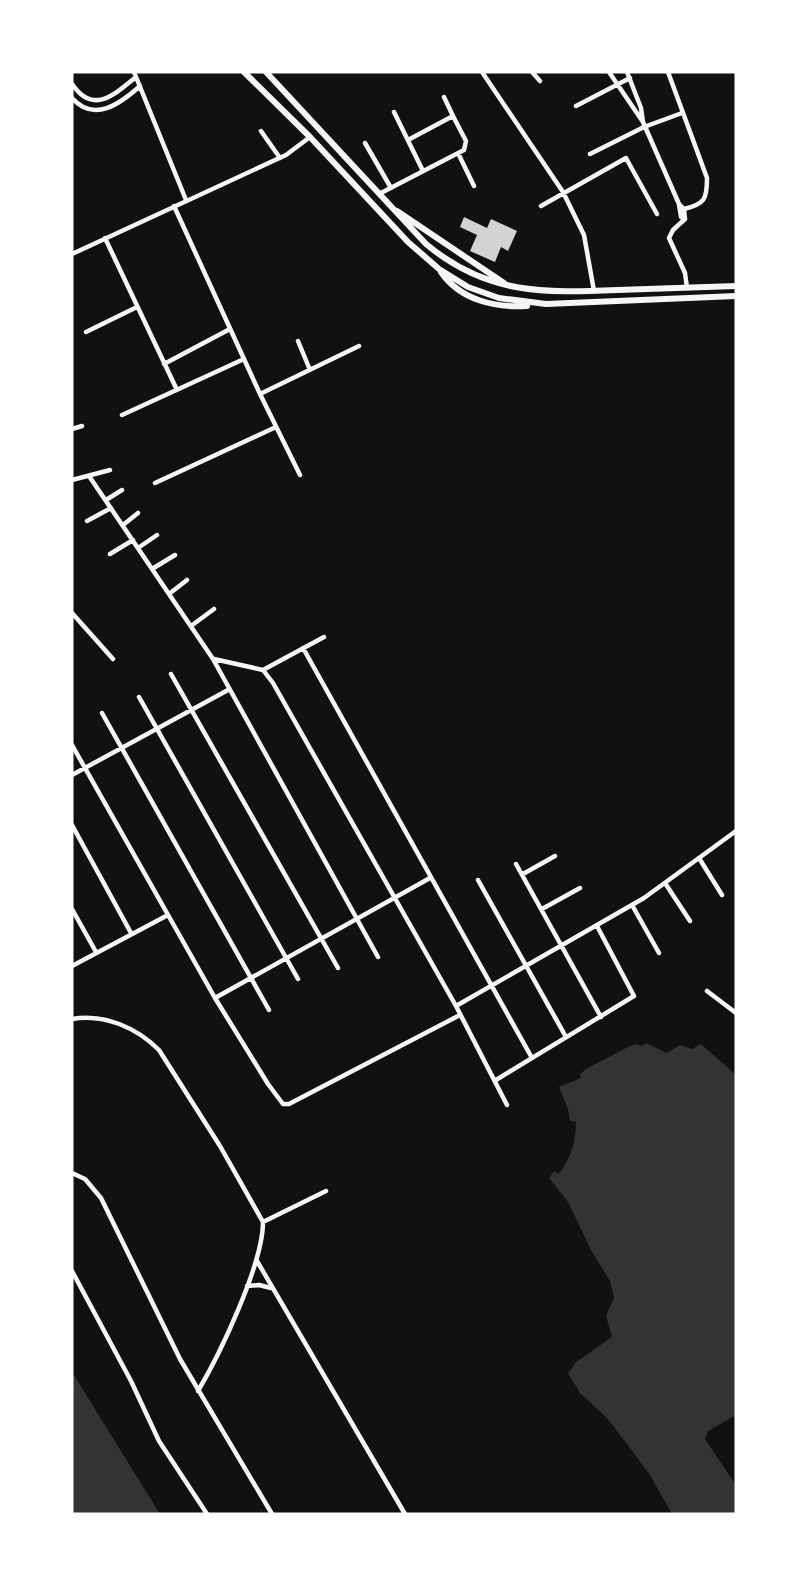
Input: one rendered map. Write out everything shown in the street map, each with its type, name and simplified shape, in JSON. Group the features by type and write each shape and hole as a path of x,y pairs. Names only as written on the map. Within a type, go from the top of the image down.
{"main road":[{"path":"244,72 310,137 408,242 439,269 452,285 465,294 493,305 513,307 736,296"},
{"path":"266,72 426,244 450,263 487,281 512,288 549,292 736,286"},
{"path":"387,203 512,288"}],"street":[{"path":"482,72 563,192 584,235 594,291"},
{"path":"533,72 540,81"},
{"path":"609,72 644,125 679,204 684,209 685,219"},
{"path":"668,72 707,178 707,190 701,204 684,209"},
{"path":"72,84 89,100 96,101 120,91 135,74 186,200"},
{"path":"576,106 629,75 644,125"},
{"path":"72,98 88,109 101,110 115,107 140,86"},
{"path":"379,195 464,150 466,141 444,97"},
{"path":"394,112 423,171"},
{"path":"590,154 644,125 682,113"},
{"path":"408,140 453,116"},
{"path":"261,131 279,158"},
{"path":"72,254 279,158 310,137"},
{"path":"365,143 391,188"},
{"path":"458,153 474,186"},
{"path":"541,206 626,158 657,214"},
{"path":"679,204 678,209 685,219"},
{"path":"174,206 300,475"},
{"path":"685,219 669,238 685,273 687,288"},
{"path":"105,238 177,390"},
{"path":"86,332 137,307"},
{"path":"164,364 230,329"},
{"path":"298,341 310,370"},
{"path":"260,394 359,346"},
{"path":"122,415 244,359"},
{"path":"72,429 82,426"},
{"path":"155,483 276,427"},
{"path":"72,480 110,470"},
{"path":"89,476 213,659 378,957"},
{"path":"106,500 122,490"},
{"path":"87,521 111,508"},
{"path":"123,525 138,513"},
{"path":"138,548 157,535"},
{"path":"110,554 133,540"},
{"path":"152,569 175,555"},
{"path":"169,594 187,580"},
{"path":"191,625 214,609"},
{"path":"72,612 113,659"},
{"path":"263,670 324,637"},
{"path":"303,648 532,1058"},
{"path":"213,659 263,670 273,683 456,1006 507,1105"},
{"path":"171,674 338,968"},
{"path":"72,775 228,690"},
{"path":"139,697 298,979"},
{"path":"102,713 269,1010"},
{"path":"72,745 215,998 281,1101 286,1104 460,1015"},
{"path":"72,825 131,933"},
{"path":"456,1006 632,905 736,831"},
{"path":"523,874 555,856"},
{"path":"699,858 722,895"},
{"path":"516,864 601,1017"},
{"path":"215,998 430,878"},
{"path":"478,880 566,1037"},
{"path":"665,883 690,921"},
{"path":"542,909 580,888"},
{"path":"632,905 659,953"},
{"path":"72,909 96,952"},
{"path":"72,966 167,915"},
{"path":"496,1080 633,998 634,994 597,926"},
{"path":"708,991 736,1013"},
{"path":"72,1019 113,1021 146,1037 159,1050 220,1146 263,1222 263,1237 257,1261 216,1359 198,1391"},
{"path":"72,1173 85,1179 101,1198 180,1359 272,1514"},
{"path":"263,1222 326,1191"},
{"path":"257,1261 405,1514"},
{"path":"72,1272 131,1381 159,1441 207,1514"},
{"path":"247,1286 272,1288"}],"shaded area":[{"path":"646,1043 667,1053 680,1045 692,1049 701,1044 736,1075 736,1415 708,1431 705,1439 736,1485 736,1514 672,1514 650,1475 607,1418 580,1393 568,1373 576,1362 612,1337 606,1316 614,1298 610,1281 592,1252 568,1202 549,1178 554,1171 559,1174 563,1168 570,1156 575,1136 576,1122 570,1121 559,1087 581,1078 580,1074 586,1069 630,1046 642,1046"},
{"path":"72,1372 160,1514 72,1514"}],"building":[{"path":"464,217 487,228 491,219 517,231 508,251 501,247 495,262 470,251 477,235 460,227"}]}
